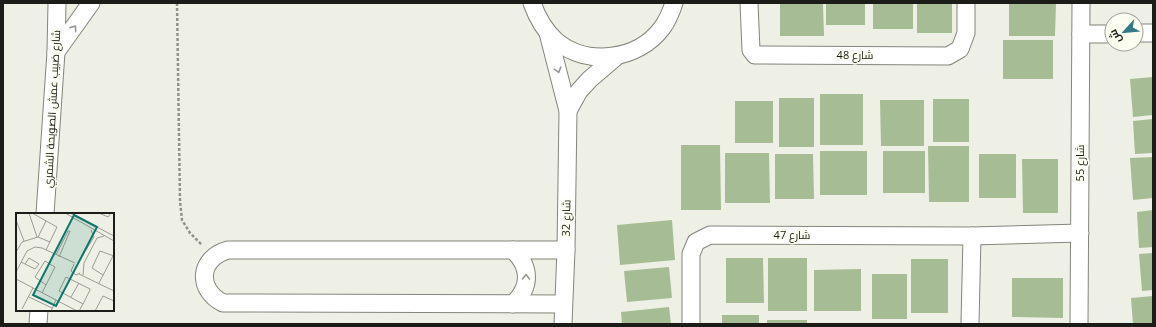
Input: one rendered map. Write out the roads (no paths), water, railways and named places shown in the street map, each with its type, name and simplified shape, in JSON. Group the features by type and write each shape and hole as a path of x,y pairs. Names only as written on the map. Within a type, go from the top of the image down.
{"street":[{"name":"شارع ضبيب عمش الصويحة الشمري","path":"45,213 56,52 57,3"},
{"path":"56,52 91,3"},
{"path":"532,3 535,14 548,32 557,41 579,54 605,57 617,56 630,52 641,47 653,38 670,15 674,3"},
{"name":"شارع 48","path":"749,3 751,50 755,55 902,56 948,56 960,49 966,33 966,3"},
{"name":"شارع 55","path":"1079,324 1081,3"},
{"name":"شارع 32","path":"548,32 568,111 566,250 563,324"},
{"path":"1081,34 1104,34"},
{"name":"شارع 32","path":"568,111 579,91 590,79 617,56"},
{"name":"شارع 47","path":"691,324 691,254 696,242 710,235 972,236 1080,233"},
{"path":"970,324 972,236"},
{"path":"563,304 223,303 217,300 208,289 205,282 205,275 206,268 210,261 221,252 228,250 566,250"},
{"path":"513,250 523,262 526,277 526,285 523,292 513,304"},
{"path":"38,324 39,311"}]}
